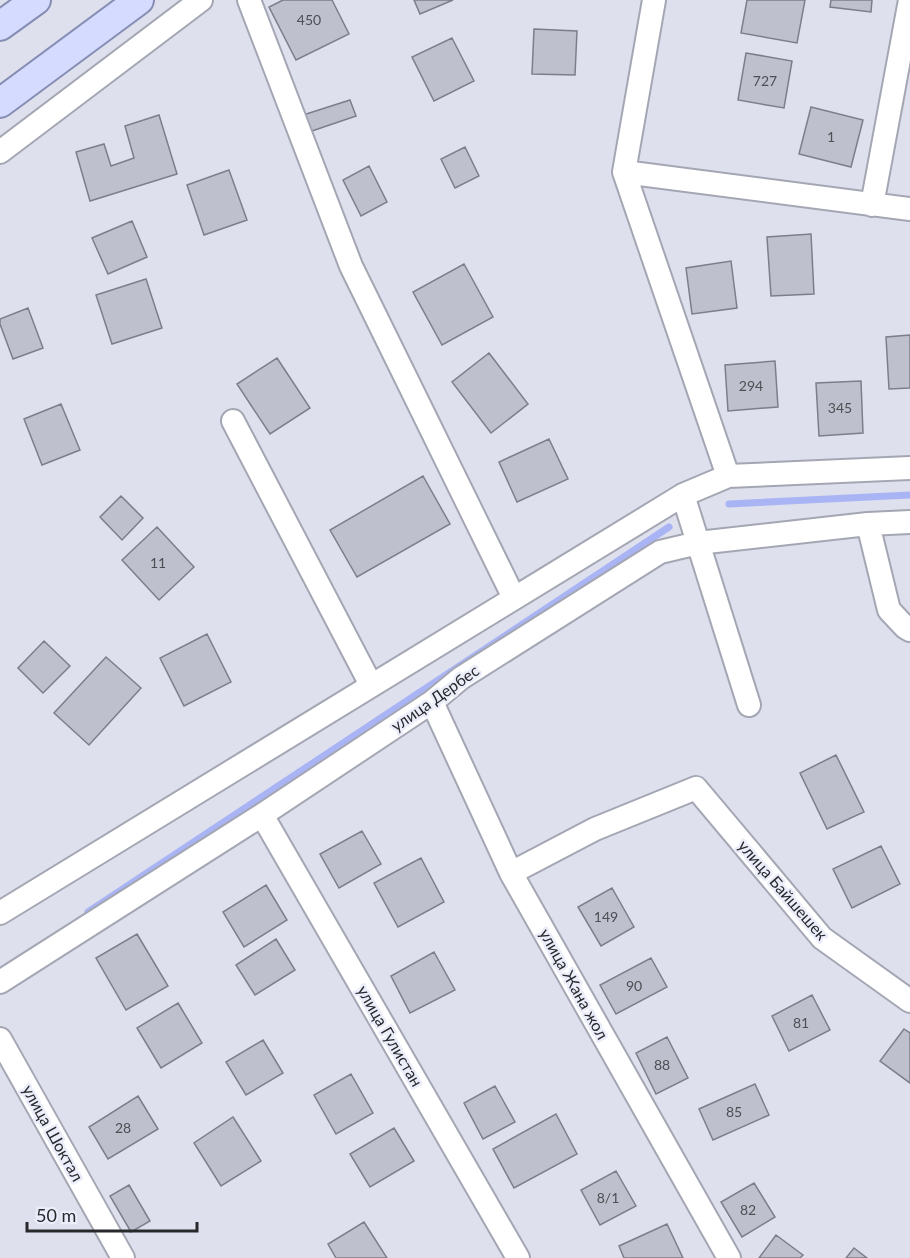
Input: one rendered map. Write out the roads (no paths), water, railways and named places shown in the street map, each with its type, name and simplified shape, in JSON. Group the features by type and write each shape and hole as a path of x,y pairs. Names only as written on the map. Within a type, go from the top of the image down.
{"main road":[{"path":"0,26 36,0"},
{"path":"0,103 139,0"}],"street":[{"path":"0,152 201,0"},
{"path":"249,0 351,266 514,598"},
{"path":"654,0 624,172 728,476"},
{"path":"872,205 910,0"},
{"path":"624,172 910,209"},
{"path":"233,421 371,685"},
{"path":"0,913 683,495 728,476 910,468"},
{"path":"683,495 749,705"},
{"name":"улица Дербес","path":"0,982 262,815 432,702 461,678 660,552 698,543 910,522"},
{"path":"868,525 889,610 904,627 910,630"},
{"name":"улица Жана жол","path":"432,702 512,873 729,1258"},
{"name":"улица Байшешек","path":"512,873 595,829 696,788 822,938 910,1001"},
{"name":"улица Гулистан","path":"262,815 518,1258"},
{"name":"улица Шоктал","path":"0,1038 123,1258"}],"waterway":[{"path":"729,504 910,495"},
{"path":"88,912 669,527"}]}
